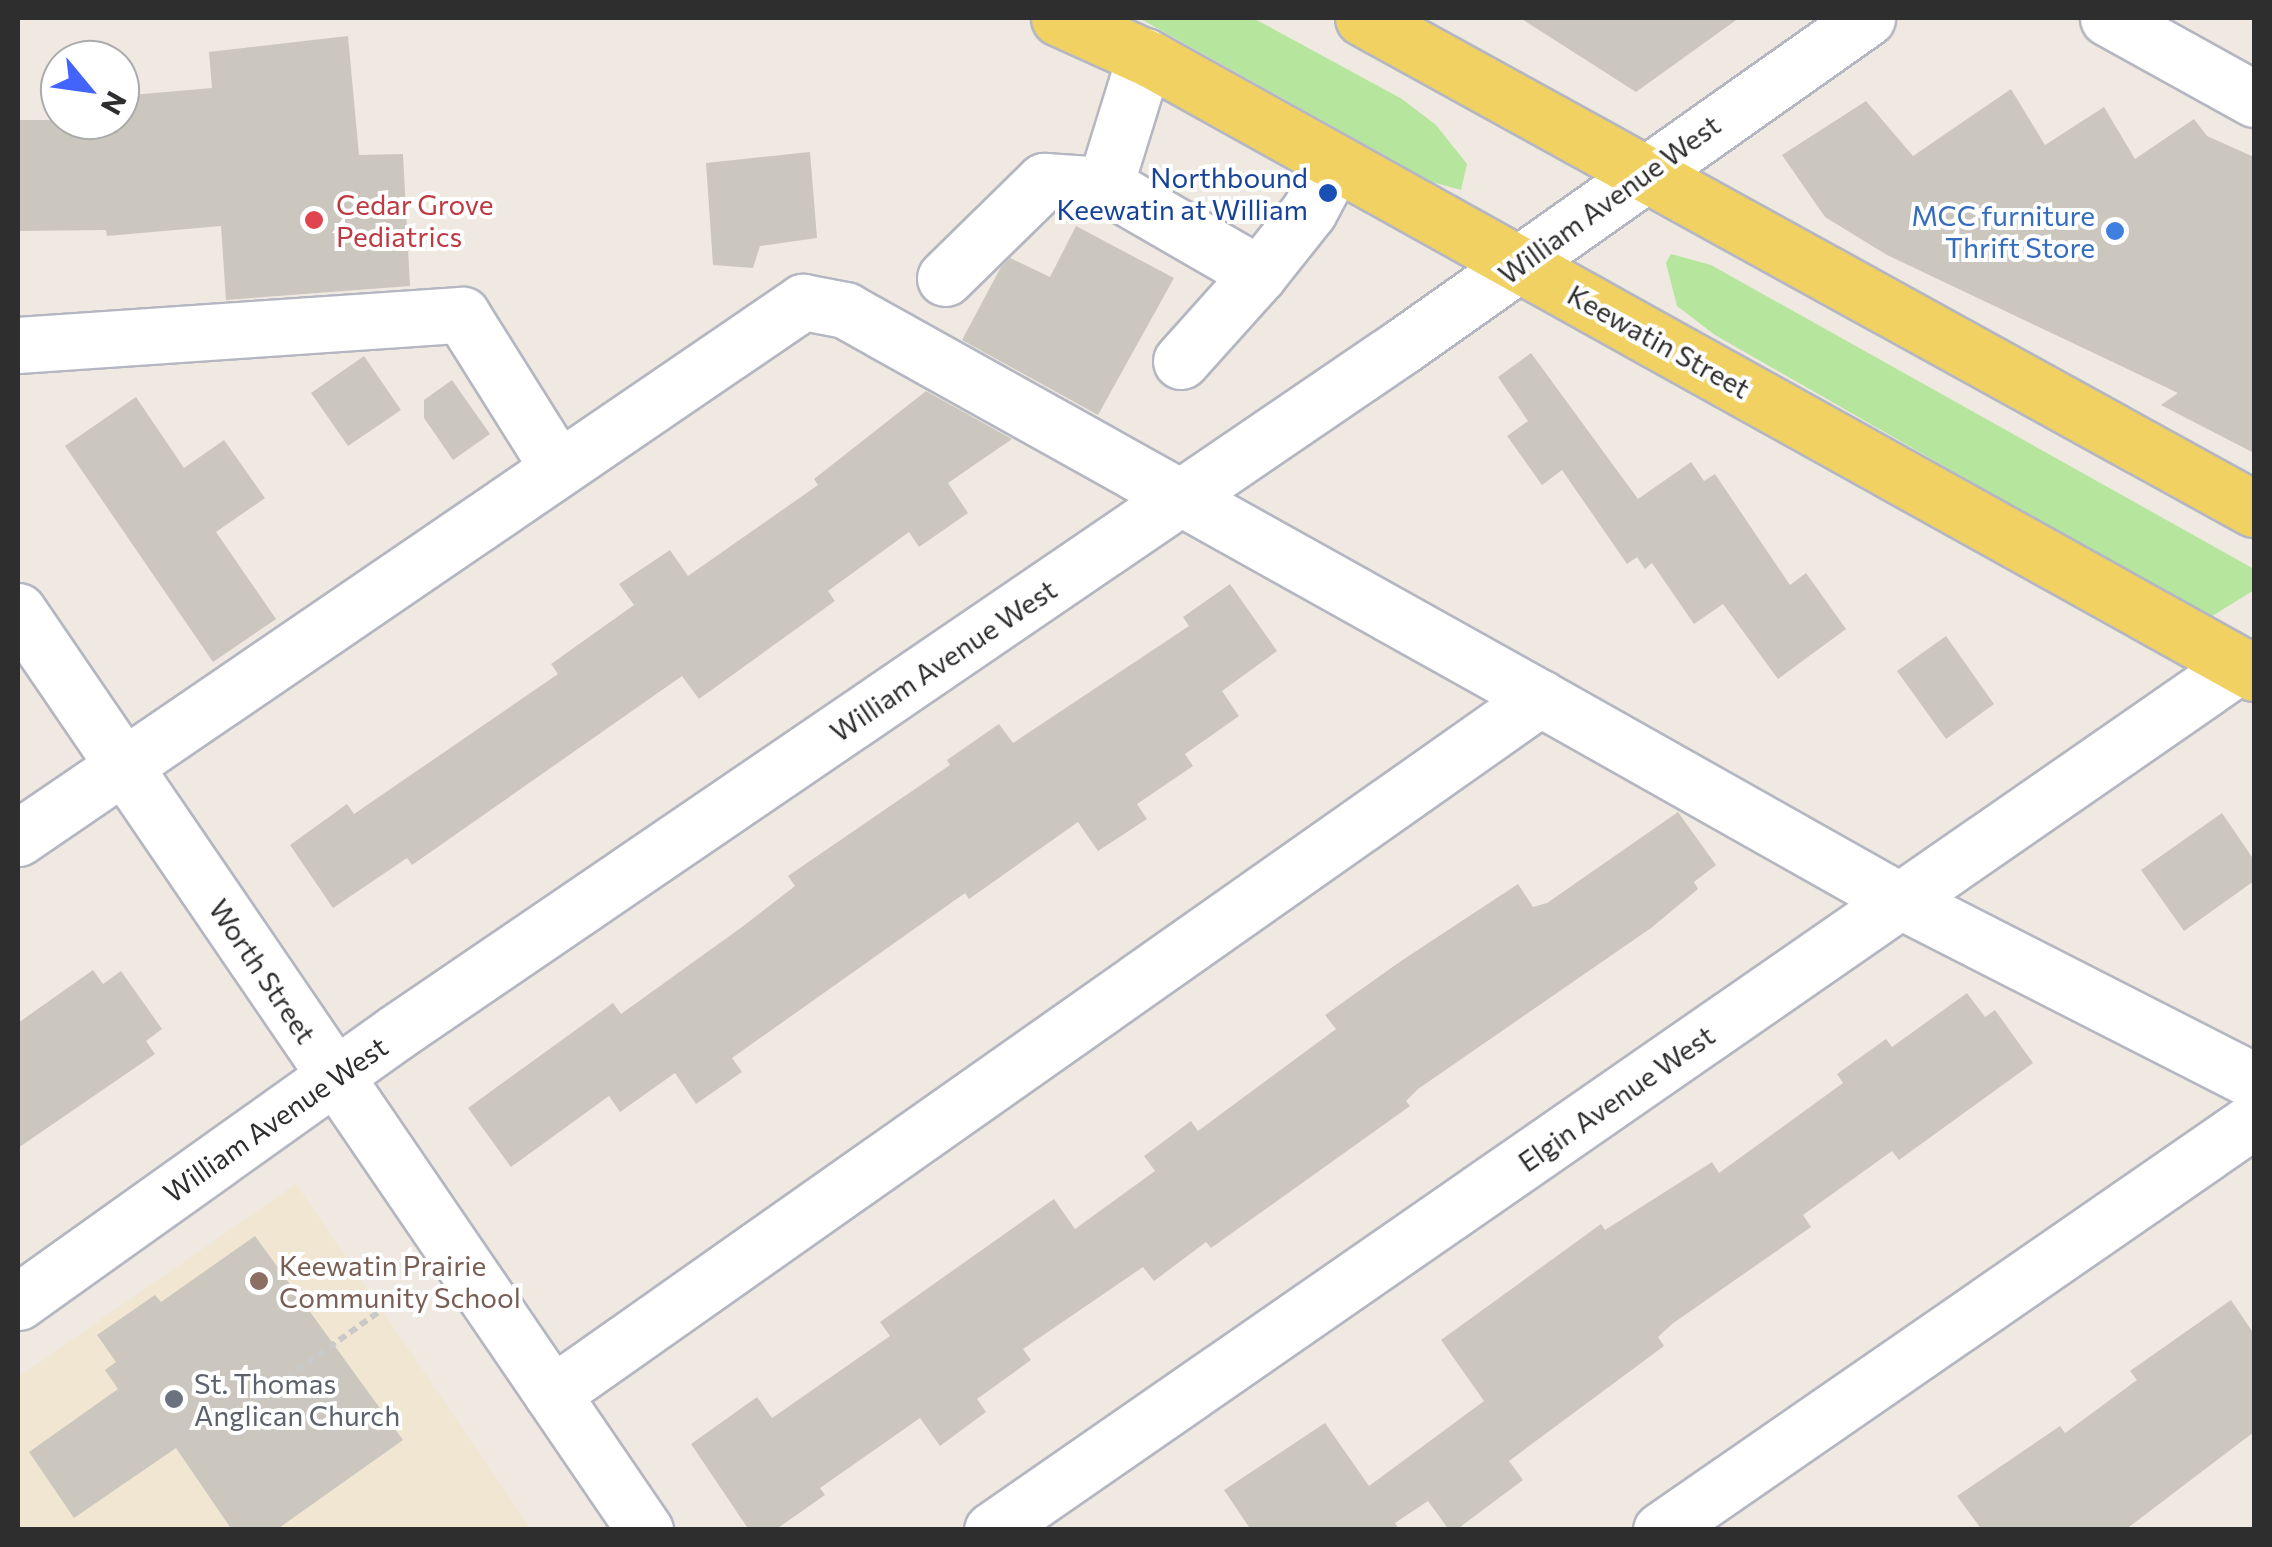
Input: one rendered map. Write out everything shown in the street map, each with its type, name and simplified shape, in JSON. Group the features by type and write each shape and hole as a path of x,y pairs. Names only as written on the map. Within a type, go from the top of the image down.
{"main road":[{"name":"Keewatin Street","path":"1059,18 1144,56 2247,669"},
{"path":"1363,18 2254,509"}],"street":[{"name":"William Avenue West","path":"18,1302 335,1076 1521,264 1644,170 1867,18"},
{"path":"2108,18 2254,100"},
{"path":"1105,185 1144,56"},
{"path":"1182,361 1310,211 1334,164"},
{"path":"945,278 1044,181 1105,185 1259,274"},
{"path":"18,838 121,762 183,727 802,302 845,310 1901,901 2254,1081"},
{"path":"18,345 462,315 558,468"},
{"name":"Worth Street","path":"18,611 645,1530"},
{"name":"Elgin Avenue West","path":"992,1530 1901,901 2247,669"},
{"path":"552,1394 1540,698"},
{"path":"1660,1530 2254,1120"}],"path":[{"path":"244,1408 384,1308"}],"shaded area":[{"name":"Keewatin Prairie Community School","path":"296,1184 531,1529 18,1529 18,1377"}],"green space":[{"path":"1139,18 1253,18 1402,99 1436,125 1467,164 1461,190 1432,182"},
{"path":"1671,254 1711,265 2254,569 2254,590 2209,618 1715,335 1677,306 1666,263"}],"building":[{"path":"1520,18 1739,18 1636,92"},
{"name":"Cedar Grove Pediatrics","path":"348,36 359,155 403,154 410,286 226,300 221,226 107,236 106,230 18,231 18,120 40,120 40,140 140,140 140,94 212,88 209,52"},
{"path":"2011,89 2045,145 2104,107 2135,159 2194,119 2207,136 2254,157 2254,453 2161,405 2178,393 1887,255 1825,217 1782,155 1866,101 1913,156"},
{"path":"810,152 817,238 760,246 753,268 713,265 706,163"},
{"path":"1076,226 1174,278 1098,415 962,340 1001,267 1010,258 1050,277"},
{"path":"1531,353 1638,499 1691,462 1704,481 1715,474 1790,585 1806,573 1846,629 1778,679 1723,604 1694,624 1652,563 1645,569 1637,557 1627,564 1562,470 1542,485 1507,436 1528,421 1498,377"},
{"path":"364,356 401,410 348,446 311,393"},
{"path":"452,380 490,434 453,460 424,418 424,400"},
{"path":"926,391 1012,439 948,483 968,513 919,547 909,532 828,591 835,601 699,699 682,676 412,865 407,858 333,908 290,845 347,804 354,814 558,674 551,664 634,605 619,584 670,550 688,576 818,485 814,479"},
{"path":"136,397 184,468 224,440 265,498 216,532 276,619 213,662 65,446"},
{"path":"1230,584 1277,651 1222,691 1239,716 1185,754 1193,766 1137,804 1147,819 1098,851 1078,822 969,899 965,893 732,1058 742,1072 696,1104 675,1073 620,1112 609,1096 511,1167 468,1108 613,1003 621,1014 742,927 795,886 788,876 950,765 947,760 999,724 1013,743 1189,626 1183,617"},
{"path":"1946,636 1994,704 1946,739 1897,671"},
{"path":"1678,812 1716,865 1694,882 1698,889 1651,928 1418,1089 1406,1101 1410,1106 1211,1248 1206,1242 1154,1281 1143,1267 1023,1349 1031,1360 977,1399 986,1412 940,1446 920,1418 820,1488 825,1495 775,1530 749,1530 691,1444 757,1397 772,1418 890,1336 880,1322 1054,1199 1075,1229 1155,1171 1144,1156 1191,1121 1198,1131 1336,1029 1325,1015 1401,961 1518,884 1533,907 1547,903"},
{"path":"2222,813 2254,860 2254,881 2184,931 2141,870"},
{"path":"93,970 103,984 121,971 162,1029 146,1041 155,1054 18,1148 18,1023"},
{"path":"1967,993 1985,1017 1995,1010 2033,1063 1899,1160 1892,1151 1803,1215 1811,1227 1672,1324 1658,1337 1664,1346 1509,1461 1523,1480 1456,1530 1449,1530 1428,1501 1395,1523 1399,1530 1251,1530 1224,1490 1325,1423 1369,1486 1484,1401 1441,1340 1601,1224 1605,1230 1712,1162 1719,1173 1843,1083 1837,1074 1886,1039 1892,1047"},
{"name":"St. Thomas Anglican Church","path":"255,1236 403,1440 276,1530 232,1530 176,1448 74,1518 29,1452 118,1389 105,1370 116,1362 97,1335 155,1295 161,1302"},
{"path":"2231,1300 2254,1334 2254,1432 2125,1530 1982,1530 1957,1496 2060,1426 2065,1433 2137,1380 2130,1371"}],"place":[{"name":"Northbound Keewatin at William","path":"1328,193"},
{"name":"Cedar Grove Pediatrics","path":"314,220"},
{"name":"MCC furniture Thrift Store","path":"2115,231"},
{"name":"Keewatin Prairie Community School","path":"259,1281"},
{"name":"St. Thomas Anglican Church","path":"174,1399"}]}
